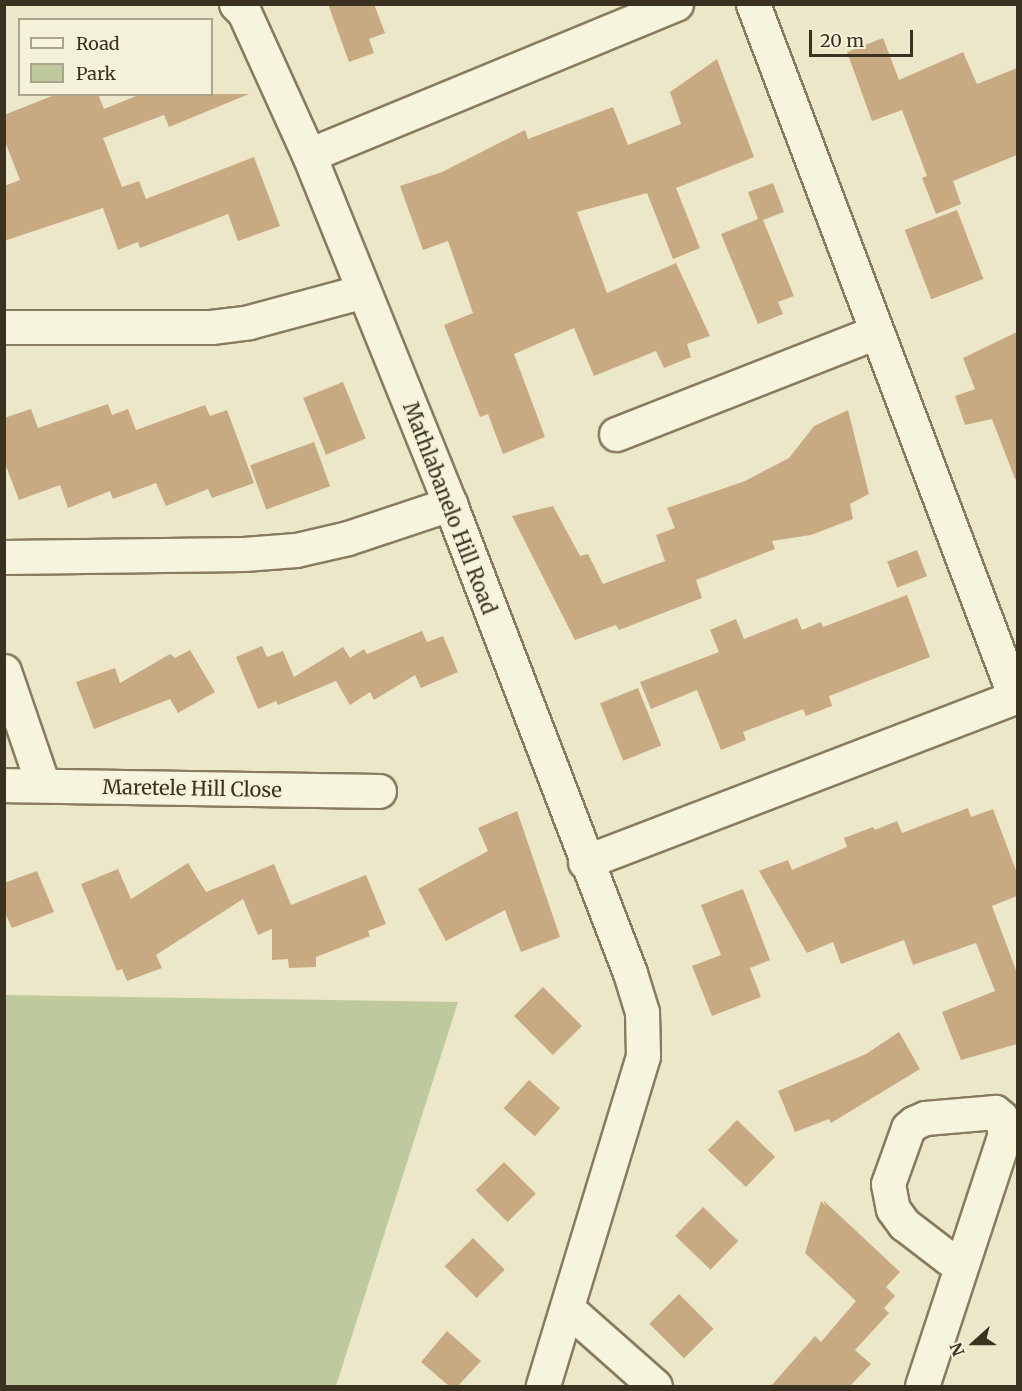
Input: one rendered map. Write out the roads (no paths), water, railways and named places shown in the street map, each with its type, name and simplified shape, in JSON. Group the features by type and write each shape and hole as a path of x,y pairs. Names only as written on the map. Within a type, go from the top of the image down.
{"street":[{"name":"Mathlabanelo Hill Road","path":"236,4 244,12 309,155 450,504 585,862 630,973 642,1012 643,1056 543,1386"},
{"path":"309,155 676,4"},
{"path":"585,862 1016,697 753,4"},
{"path":"4,327 211,327 249,322 363,291"},
{"path":"616,434 876,332"},
{"path":"4,557 244,554 296,549 348,538 450,504"},
{"path":"4,671 43,785"},
{"name":"Maretele Hill Close","path":"4,785 379,791"},
{"path":"922,1386 1005,1134 1001,1117 995,1112 925,1118 914,1123 908,1128 888,1184 893,1209 904,1224 960,1267"},
{"path":"567,1309 655,1386"}]}
